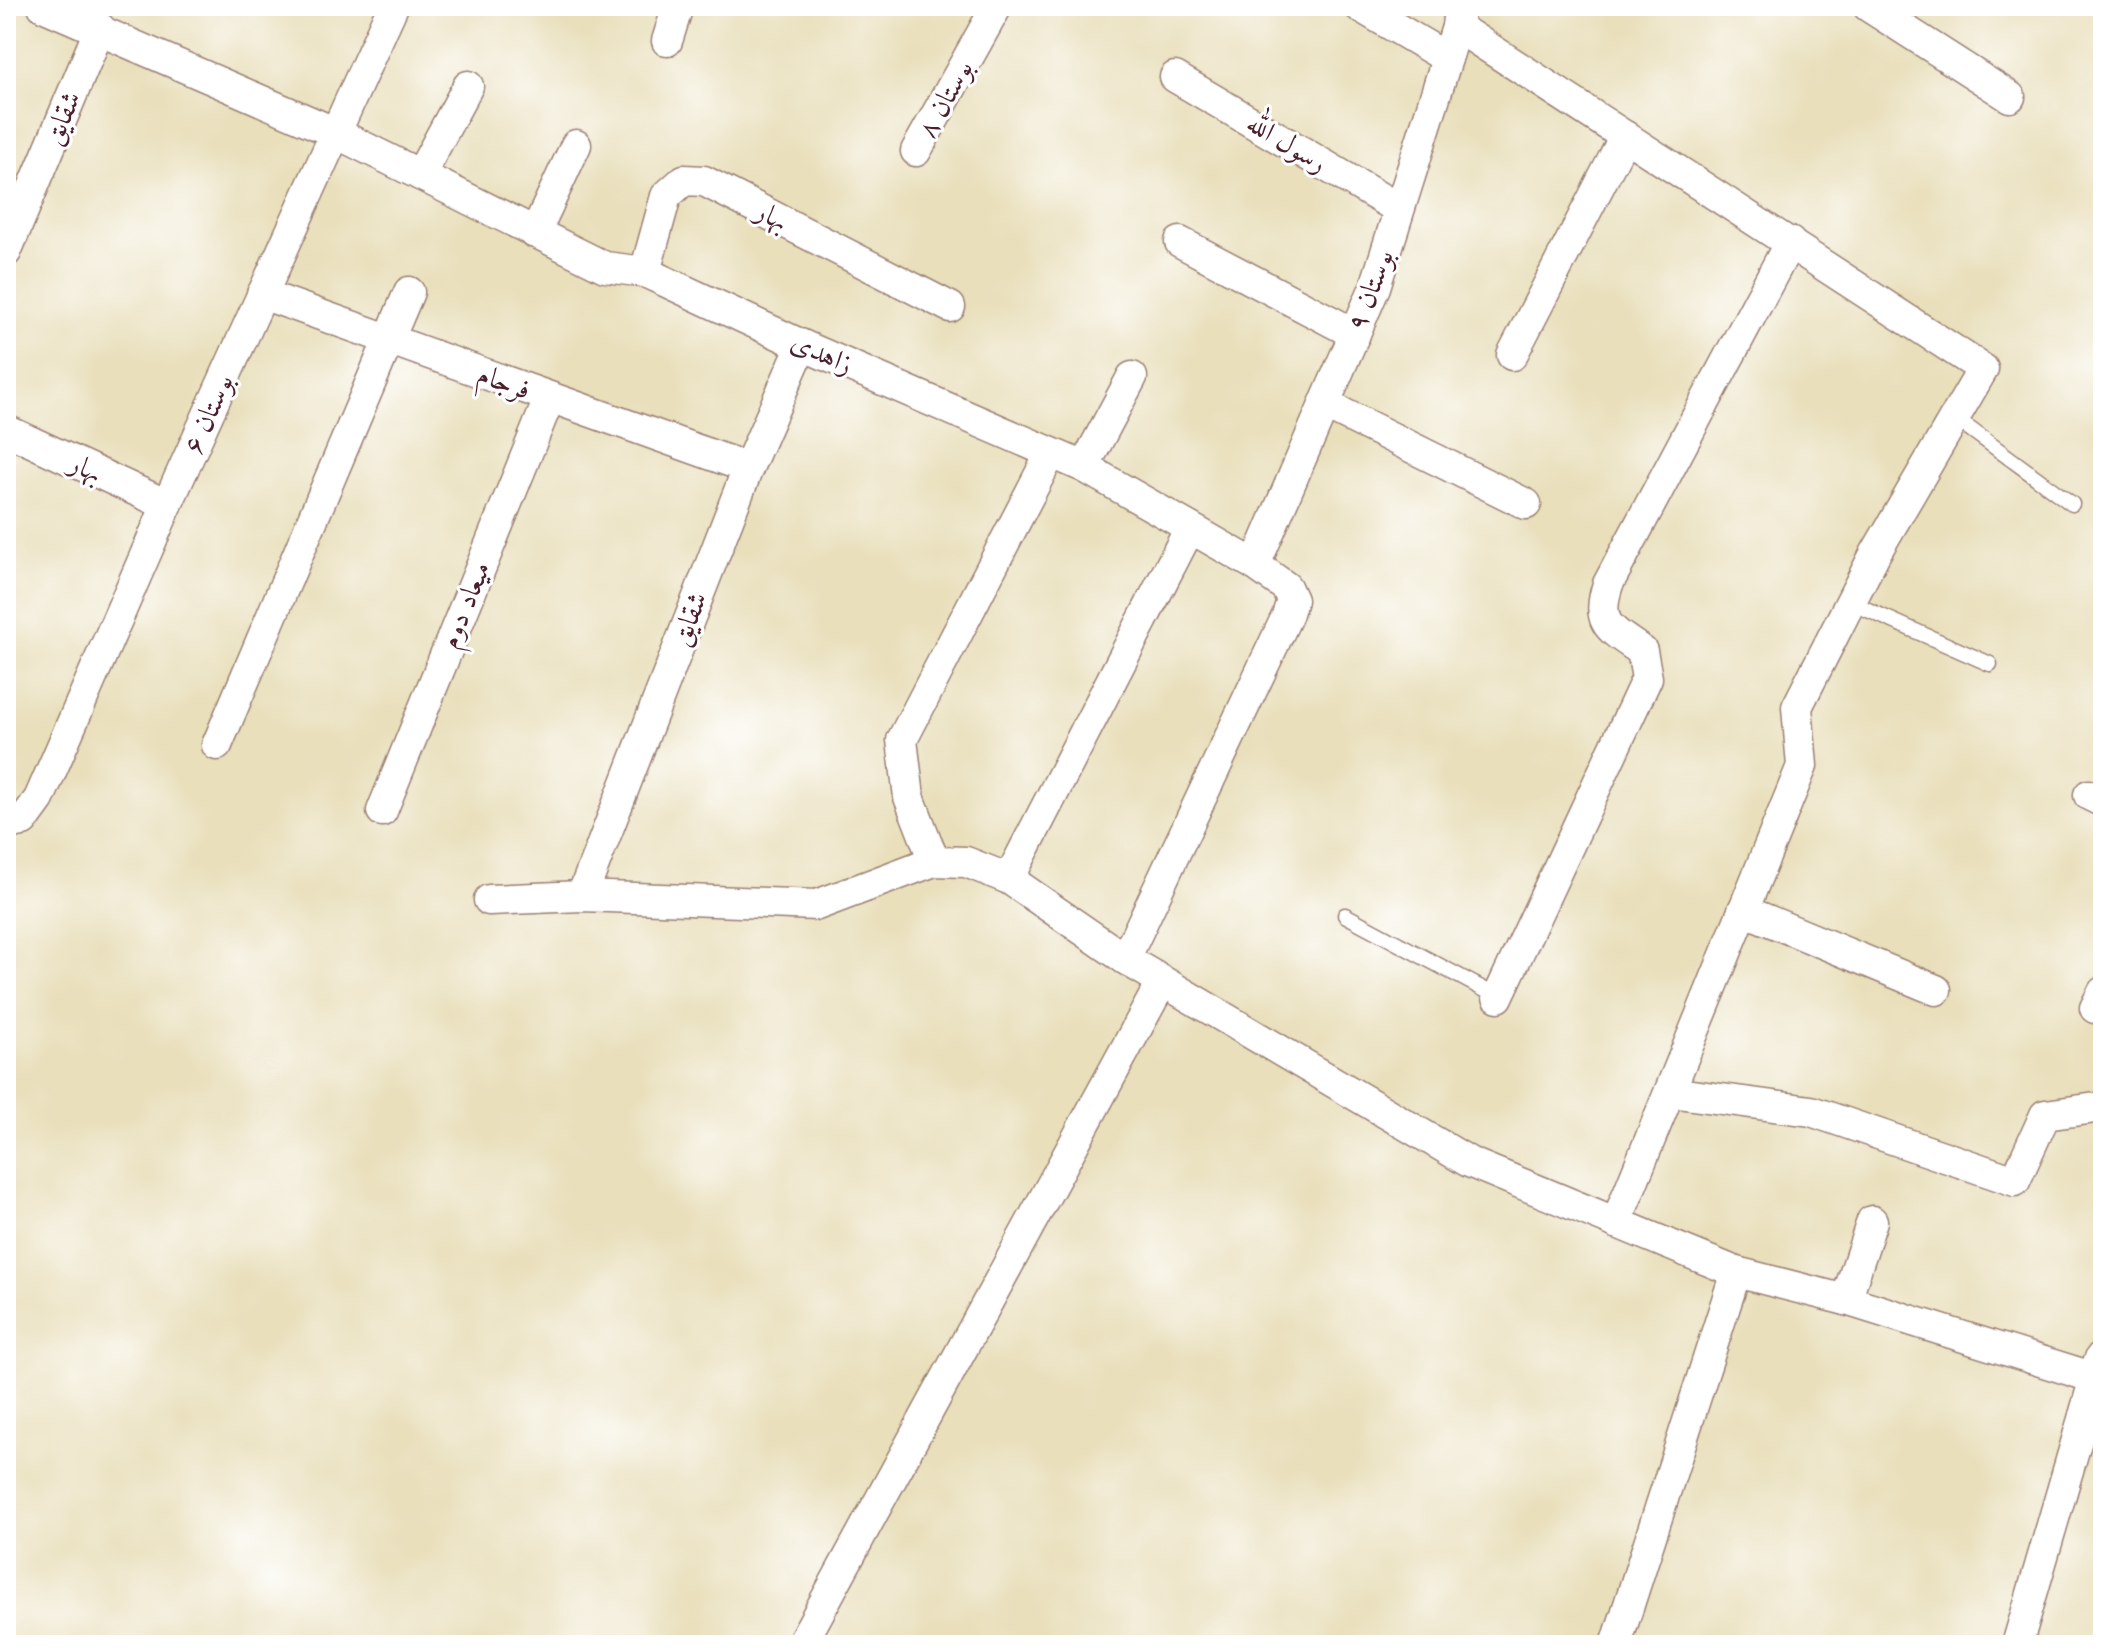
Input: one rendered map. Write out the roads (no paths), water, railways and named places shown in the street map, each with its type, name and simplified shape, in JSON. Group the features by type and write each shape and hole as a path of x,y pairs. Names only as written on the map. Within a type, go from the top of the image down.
{"street":[{"name":"زاهدی","path":"43,6 100,28 336,133 605,267 645,272 802,345 1084,467 1255,565 1286,587 1292,600 1125,959"},
{"name":"بوستان ۶","path":"14,823 39,799 167,505 393,6"},
{"path":"667,41 678,6"},
{"name":"بوستان ۸","path":"916,151 997,6"},
{"path":"1359,6 1447,58"},
{"path":"1868,6 2010,97"},
{"path":"1458,16 1625,136 1983,369 1850,602 1797,707 1802,766 1616,1223"},
{"name":"بوستان ۹","path":"1255,565 1375,287 1458,16"},
{"name":"شقایق","path":"6,252 100,28"},
{"name":"رسول الله","path":"1175,77 1399,209"},
{"path":"420,175 468,86"},
{"path":"1512,355 1625,136"},
{"path":"535,233 576,145"},
{"name":"بهار","path":"645,272 666,196 684,180 704,181 950,307"},
{"path":"1180,242 1355,334"},
{"path":"1498,997 1639,702 1647,678 1642,651 1607,627 1601,606 1608,584 1790,242"},
{"path":"217,745 409,292"},
{"name":"فرجام","path":"262,294 748,468"},
{"name":"شقایق","path":"582,896 748,468 802,345"},
{"path":"1084,467 1132,377"},
{"name":"میعاد دوم","path":"382,811 549,399"},
{"path":"1324,404 1526,504"},
{"name":"بهار","path":"6,430 167,505"},
{"path":"934,861 909,797 902,740 1051,453"},
{"path":"1009,879 1190,528"},
{"path":"489,900 582,896 817,905 934,861 966,862 1009,879 1162,982 1469,1162 1736,1272 2099,1368 2017,1645"},
{"path":"1743,910 1936,990"},
{"path":"801,1645 1162,982"},
{"path":"1670,1092 1811,1111 2015,1181 2045,1115 2103,1107"},
{"path":"1846,1300 1872,1221"},
{"path":"1616,1645 1736,1272"}],"lane":[{"path":"1955,418 2072,504"},
{"path":"1850,602 1990,664"},
{"path":"1345,915 1498,997"}]}
